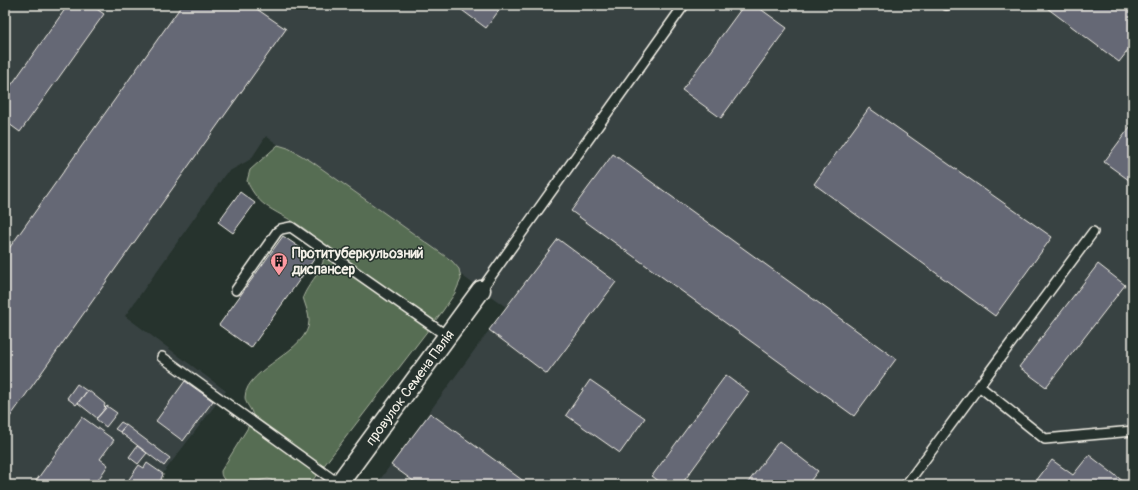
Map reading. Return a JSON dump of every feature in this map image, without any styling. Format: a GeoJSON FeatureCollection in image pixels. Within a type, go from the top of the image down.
{"type":"FeatureCollection","features":[{"type":"Feature","properties":{"kind":"street","name":"провулок Семена Палія"},"geometry":{"type":"LineString","coordinates":[[339,484],[481,290]]}},
{"type":"Feature","properties":{"kind":"lane"},"geometry":{"type":"LineString","coordinates":[[481,290],[684,5]]}},
{"type":"Feature","properties":{"kind":"lane"},"geometry":{"type":"LineString","coordinates":[[236,290],[277,232],[281,229],[291,227],[447,336]]}},
{"type":"Feature","properties":{"kind":"lane"},"geometry":{"type":"LineString","coordinates":[[906,485],[1093,232]]}},
{"type":"Feature","properties":{"kind":"lane"},"geometry":{"type":"LineString","coordinates":[[162,357],[339,484]]}},
{"type":"Feature","properties":{"kind":"lane"},"geometry":{"type":"LineString","coordinates":[[979,386],[1045,439],[1133,431]]}},
{"type":"Feature","properties":{"kind":"shaded area"},"geometry":{"type":"Polygon","coordinates":[[[5,5],[1133,5],[1133,485],[376,485],[506,307],[266,136],[251,159],[226,173],[125,316],[226,391],[154,485],[5,485],[5,5]]]}},
{"type":"Feature","properties":{"kind":"green space"},"geometry":{"type":"Polygon","coordinates":[[[278,145],[288,148],[311,161],[452,261],[459,269],[461,279],[455,293],[442,312],[309,485],[272,485],[272,480],[268,479],[239,483],[232,482],[226,481],[222,477],[221,471],[247,429],[253,416],[245,400],[248,387],[255,377],[289,351],[306,332],[309,318],[303,297],[323,262],[323,252],[319,243],[312,235],[293,221],[262,203],[254,194],[247,181],[250,170],[278,145]]]}},
{"type":"Feature","properties":{"kind":"building"},"geometry":{"type":"Polygon","coordinates":[[[68,5],[91,5],[104,14],[20,132],[5,121],[5,94],[68,5]]]}},
{"type":"Feature","properties":{"kind":"building"},"geometry":{"type":"Polygon","coordinates":[[[182,5],[251,5],[286,29],[5,424],[5,254],[182,5]]]}},
{"type":"Feature","properties":{"kind":"building"},"geometry":{"type":"Polygon","coordinates":[[[455,5],[503,5],[486,28],[455,5]]]}},
{"type":"Feature","properties":{"kind":"building"},"geometry":{"type":"Polygon","coordinates":[[[744,5],[755,5],[787,28],[721,118],[682,90],[744,5]]]}},
{"type":"Feature","properties":{"kind":"building"},"geometry":{"type":"Polygon","coordinates":[[[1043,5],[1133,5],[1133,44],[1119,62],[1043,5]]]}},
{"type":"Feature","properties":{"kind":"building"},"geometry":{"type":"Polygon","coordinates":[[[869,108],[1052,237],[995,316],[814,184],[869,108]]]}},
{"type":"Feature","properties":{"kind":"building"},"geometry":{"type":"Polygon","coordinates":[[[1133,123],[1133,183],[1104,162],[1133,123]]]}},
{"type":"Feature","properties":{"kind":"building"},"geometry":{"type":"Polygon","coordinates":[[[613,154],[896,359],[854,416],[571,211],[613,154]]]}},
{"type":"Feature","properties":{"kind":"building"},"geometry":{"type":"Polygon","coordinates":[[[240,192],[255,203],[233,233],[218,222],[240,192]]]}},
{"type":"Feature","properties":{"kind":"building","name":"Протитуберкульозний диспансер"},"geometry":{"type":"Polygon","coordinates":[[[283,236],[315,258],[251,348],[219,325],[283,236]]]}},
{"type":"Feature","properties":{"kind":"building"},"geometry":{"type":"Polygon","coordinates":[[[558,239],[616,282],[547,374],[489,330],[558,239]]]}},
{"type":"Feature","properties":{"kind":"building"},"geometry":{"type":"Polygon","coordinates":[[[1098,264],[1125,285],[1046,387],[1019,367],[1098,264]]]}},
{"type":"Feature","properties":{"kind":"building"},"geometry":{"type":"Polygon","coordinates":[[[726,375],[749,392],[681,485],[664,485],[652,476],[726,375]]]}},
{"type":"Feature","properties":{"kind":"building"},"geometry":{"type":"Polygon","coordinates":[[[590,380],[645,418],[620,453],[566,415],[590,380]]]}},
{"type":"Feature","properties":{"kind":"building"},"geometry":{"type":"Polygon","coordinates":[[[185,381],[213,401],[183,441],[156,421],[185,381]]]}},
{"type":"Feature","properties":{"kind":"building"},"geometry":{"type":"Polygon","coordinates":[[[77,384],[87,391],[76,405],[67,398],[77,384]]]}},
{"type":"Feature","properties":{"kind":"building"},"geometry":{"type":"Polygon","coordinates":[[[88,390],[105,404],[104,406],[106,408],[97,418],[78,403],[88,390]]]}},
{"type":"Feature","properties":{"kind":"building"},"geometry":{"type":"Polygon","coordinates":[[[107,406],[117,413],[106,427],[96,419],[107,406]]]}},
{"type":"Feature","properties":{"kind":"building"},"geometry":{"type":"Polygon","coordinates":[[[430,413],[529,485],[419,485],[391,465],[430,413]]]}},
{"type":"Feature","properties":{"kind":"building"},"geometry":{"type":"Polygon","coordinates":[[[82,417],[114,440],[100,459],[108,465],[96,483],[94,482],[91,485],[33,485],[82,417]]]}},
{"type":"Feature","properties":{"kind":"building"},"geometry":{"type":"Polygon","coordinates":[[[121,422],[126,425],[120,432],[115,429],[121,422]]]}},
{"type":"Feature","properties":{"kind":"building"},"geometry":{"type":"Polygon","coordinates":[[[126,425],[170,458],[164,466],[120,432],[126,425]]]}},
{"type":"Feature","properties":{"kind":"building"},"geometry":{"type":"Polygon","coordinates":[[[779,441],[818,471],[807,485],[746,485],[779,441]]]}},
{"type":"Feature","properties":{"kind":"building"},"geometry":{"type":"Polygon","coordinates":[[[137,446],[147,453],[138,464],[129,457],[137,446]]]}},
{"type":"Feature","properties":{"kind":"building"},"geometry":{"type":"Polygon","coordinates":[[[1089,455],[1128,485],[1033,485],[1052,460],[1073,475],[1089,455]]]}},
{"type":"Feature","properties":{"kind":"building"},"geometry":{"type":"Polygon","coordinates":[[[147,463],[163,474],[159,485],[125,485],[139,465],[144,468],[147,463]]]}},
{"type":"Feature","properties":{"kind":"place","name":"Протитуберкульозний диспансер"},"geometry":{"type":"Point","coordinates":[279,276]}}]}
